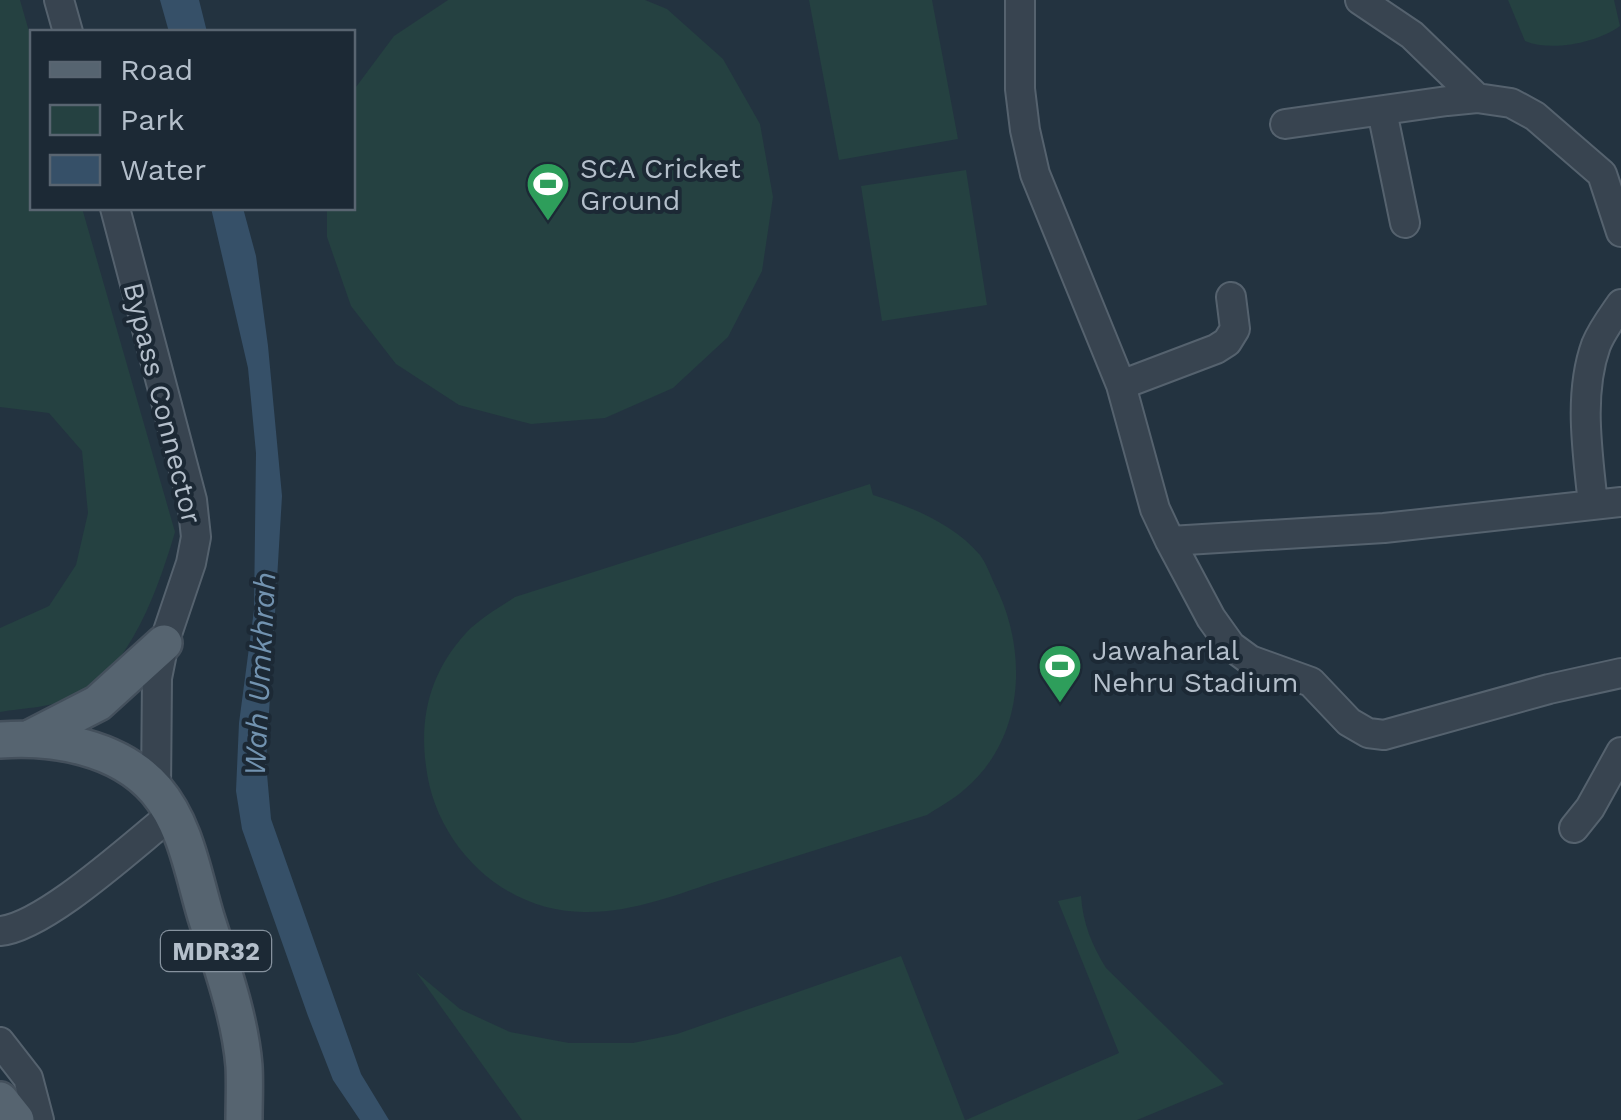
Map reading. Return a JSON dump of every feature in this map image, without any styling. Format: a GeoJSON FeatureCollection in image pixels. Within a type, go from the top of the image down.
{"type":"FeatureCollection","features":[{"type":"Feature","properties":{"kind":"main road"},"geometry":{"type":"LineString","coordinates":[[16,739],[98,704],[164,643]]}},
{"type":"Feature","properties":{"kind":"main road"},"geometry":{"type":"LineString","coordinates":[[16,739],[71,744],[105,755],[132,769],[163,802]]}},
{"type":"Feature","properties":{"kind":"main road","name":"Bypass Connector"},"geometry":{"type":"LineString","coordinates":[[163,802],[189,855],[238,1025],[244,1066],[244,1120]]}},
{"type":"Feature","properties":{"kind":"main road"},"geometry":{"type":"LineString","coordinates":[[0,1100],[16,1120]]}},
{"type":"Feature","properties":{"kind":"street"},"geometry":{"type":"LineString","coordinates":[[59,0],[67,30]]}},
{"type":"Feature","properties":{"kind":"street"},"geometry":{"type":"LineString","coordinates":[[1020,0],[1020,89],[1024,130],[1035,174],[1121,384],[1156,510],[1231,646],[1250,660],[1310,682],[1349,722],[1368,734],[1412,729],[1621,673]]}},
{"type":"Feature","properties":{"kind":"street"},"geometry":{"type":"LineString","coordinates":[[1360,0],[1412,34],[1477,98]]}},
{"type":"Feature","properties":{"kind":"street"},"geometry":{"type":"LineString","coordinates":[[1285,124],[1477,98],[1511,103],[1611,166],[1621,232]]}},
{"type":"Feature","properties":{"kind":"street"},"geometry":{"type":"LineString","coordinates":[[1382,111],[1405,223]]}},
{"type":"Feature","properties":{"kind":"street","name":"Bypass Connector"},"geometry":{"type":"LineString","coordinates":[[116,210],[192,500],[196,537],[191,564],[164,643],[154,707],[163,802]]}},
{"type":"Feature","properties":{"kind":"street"},"geometry":{"type":"LineString","coordinates":[[1121,384],[1227,342],[1235,329],[1230,298]]}},
{"type":"Feature","properties":{"kind":"street"},"geometry":{"type":"LineString","coordinates":[[1170,541],[1384,528],[1607,503],[1587,442],[1592,360],[1600,336],[1621,304]]}},
{"type":"Feature","properties":{"kind":"street"},"geometry":{"type":"LineString","coordinates":[[1574,828],[1590,808],[1621,752]]}},
{"type":"Feature","properties":{"kind":"street"},"geometry":{"type":"LineString","coordinates":[[0,931],[26,924],[53,907],[163,802]]}},
{"type":"Feature","properties":{"kind":"street"},"geometry":{"type":"LineString","coordinates":[[0,1042],[28,1078],[40,1120]]}},
{"type":"Feature","properties":{"kind":"green space"},"geometry":{"type":"Polygon","coordinates":[[[0,0],[20,0],[30,35],[30,210],[83,210],[175,532],[151,601],[113,667],[68,700],[0,712],[0,628],[49,606],[76,565],[88,513],[82,451],[49,413],[0,407],[0,0]]]}},
{"type":"Feature","properties":{"kind":"green space","name":"SCA Cricket Ground"},"geometry":{"type":"Polygon","coordinates":[[[448,0],[645,0],[667,9],[723,59],[760,124],[773,197],[762,271],[728,337],[673,388],[605,418],[531,424],[459,405],[396,364],[351,306],[327,237],[327,210],[355,210],[355,88],[394,36],[448,0]]]}},
{"type":"Feature","properties":{"kind":"green space"},"geometry":{"type":"Polygon","coordinates":[[[809,0],[932,0],[958,139],[839,160],[809,0]]]}},
{"type":"Feature","properties":{"kind":"green space"},"geometry":{"type":"Polygon","coordinates":[[[1508,0],[1614,0],[1620,26],[1574,44],[1536,44],[1525,41],[1508,0]]]}},
{"type":"Feature","properties":{"kind":"green space"},"geometry":{"type":"Polygon","coordinates":[[[966,170],[987,305],[882,321],[861,186],[966,170]]]}},
{"type":"Feature","properties":{"kind":"green space"},"geometry":{"type":"Polygon","coordinates":[[[870,484],[873,495],[931,518],[969,544],[984,561],[1005,609],[1016,663],[1010,718],[985,768],[965,789],[927,815],[620,909],[554,909],[501,887],[478,869],[443,822],[432,795],[424,747],[426,712],[436,679],[471,628],[515,597],[870,484]]]}},
{"type":"Feature","properties":{"kind":"green space"},"geometry":{"type":"Polygon","coordinates":[[[1081,896],[1089,934],[1106,968],[1224,1084],[1137,1120],[966,1120],[1119,1053],[1058,901],[1081,896]]]}},
{"type":"Feature","properties":{"kind":"green space"},"geometry":{"type":"Polygon","coordinates":[[[901,956],[965,1120],[522,1120],[416,972],[460,1009],[510,1032],[569,1043],[633,1043],[677,1034],[901,956]]]}},
{"type":"Feature","properties":{"kind":"water"},"geometry":{"type":"Polygon","coordinates":[[[160,0],[199,0],[206,30],[168,30],[160,0]]]}},
{"type":"Feature","properties":{"kind":"water","name":"Wah Umkhrah"},"geometry":{"type":"Polygon","coordinates":[[[211,210],[244,210],[256,256],[268,346],[282,496],[266,763],[271,819],[361,1074],[389,1120],[360,1120],[333,1080],[242,829],[236,791],[239,723],[254,610],[256,453],[248,368],[211,210]]]}},
{"type":"Feature","properties":{"kind":"place","name":"SCA Cricket Ground"},"geometry":{"type":"Point","coordinates":[548,222]}},
{"type":"Feature","properties":{"kind":"place","name":"Jawaharlal Nehru Stadium"},"geometry":{"type":"Point","coordinates":[1060,704]}}]}
